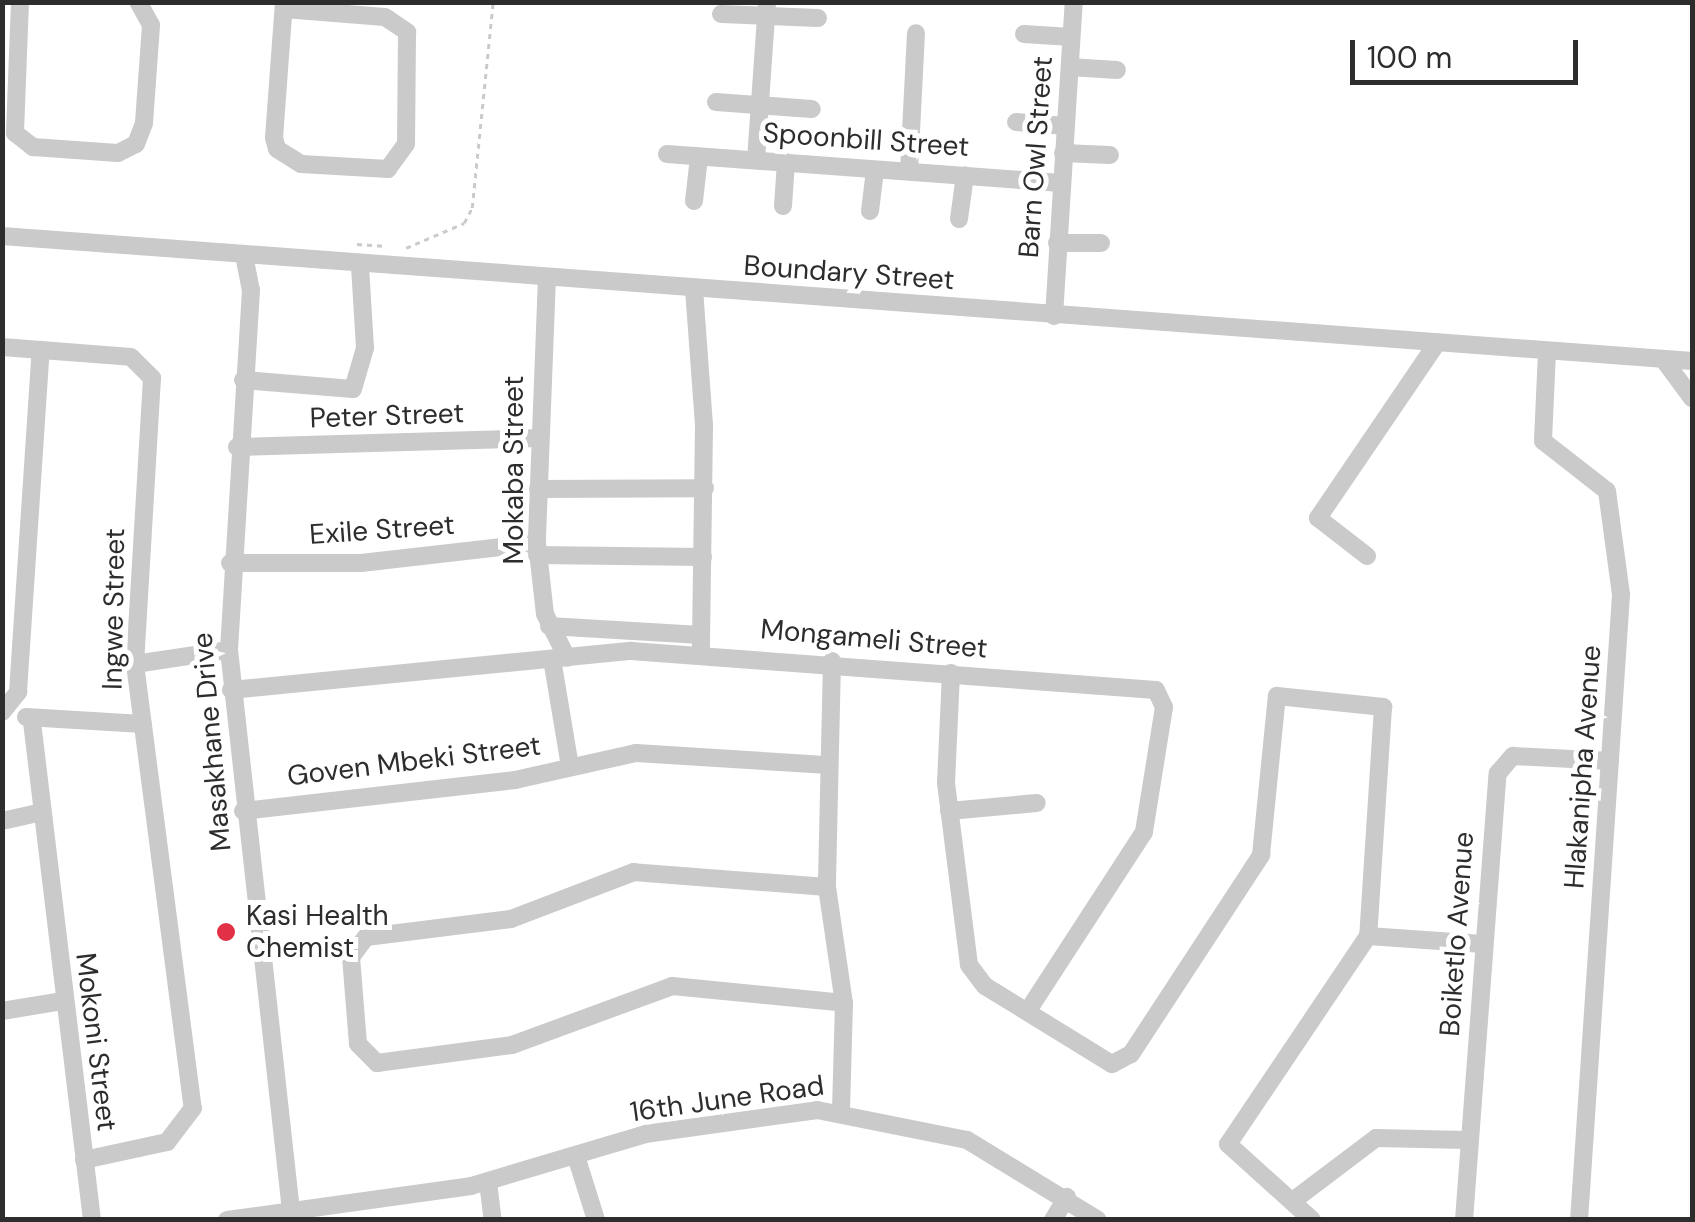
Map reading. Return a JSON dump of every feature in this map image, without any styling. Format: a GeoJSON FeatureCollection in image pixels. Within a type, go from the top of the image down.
{"type":"FeatureCollection","features":[{"type":"Feature","properties":{"kind":"street"},"geometry":{"type":"LineString","coordinates":[[20,2],[15,133],[33,147],[118,154],[136,144],[144,123],[151,25],[138,2]]}},
{"type":"Feature","properties":{"kind":"street","name":"Barn Owl Street"},"geometry":{"type":"LineString","coordinates":[[1054,316],[1074,2]]}},
{"type":"Feature","properties":{"kind":"street"},"geometry":{"type":"LineString","coordinates":[[284,6],[385,18],[407,32],[406,144],[388,169],[301,164],[276,148],[284,6]]}},
{"type":"Feature","properties":{"kind":"street"},"geometry":{"type":"LineString","coordinates":[[756,160],[766,10]]}},
{"type":"Feature","properties":{"kind":"street"},"geometry":{"type":"LineString","coordinates":[[721,14],[766,10],[818,18]]}},
{"type":"Feature","properties":{"kind":"street"},"geometry":{"type":"LineString","coordinates":[[909,171],[916,33]]}},
{"type":"Feature","properties":{"kind":"street"},"geometry":{"type":"LineString","coordinates":[[1024,34],[1072,38]]}},
{"type":"Feature","properties":{"kind":"street"},"geometry":{"type":"LineString","coordinates":[[1070,67],[1116,70]]}},
{"type":"Feature","properties":{"kind":"street"},"geometry":{"type":"LineString","coordinates":[[716,102],[812,108]]}},
{"type":"Feature","properties":{"kind":"street"},"geometry":{"type":"LineString","coordinates":[[1016,122],[1066,126]]}},
{"type":"Feature","properties":{"kind":"street"},"geometry":{"type":"LineString","coordinates":[[1063,153],[1110,155]]}},
{"type":"Feature","properties":{"kind":"street","name":"Spoonbill Street"},"geometry":{"type":"LineString","coordinates":[[668,154],[1061,184]]}},
{"type":"Feature","properties":{"kind":"street"},"geometry":{"type":"LineString","coordinates":[[694,201],[699,156]]}},
{"type":"Feature","properties":{"kind":"street"},"geometry":{"type":"LineString","coordinates":[[783,206],[786,162]]}},
{"type":"Feature","properties":{"kind":"street"},"geometry":{"type":"LineString","coordinates":[[870,210],[875,170]]}},
{"type":"Feature","properties":{"kind":"street"},"geometry":{"type":"LineString","coordinates":[[960,219],[965,175]]}},
{"type":"Feature","properties":{"kind":"street","name":"Boundary Street"},"geometry":{"type":"LineString","coordinates":[[2,236],[245,260],[546,277],[1692,360]]}},
{"type":"Feature","properties":{"kind":"street"},"geometry":{"type":"LineString","coordinates":[[1058,243],[1101,243]]}},
{"type":"Feature","properties":{"kind":"street","name":"Masakhane Drive"},"geometry":{"type":"LineString","coordinates":[[245,260],[229,650],[242,812],[292,1214]]}},
{"type":"Feature","properties":{"kind":"street"},"geometry":{"type":"LineString","coordinates":[[243,380],[353,389],[365,348],[354,266]]}},
{"type":"Feature","properties":{"kind":"street","name":"Mokaba Street"},"geometry":{"type":"LineString","coordinates":[[546,277],[537,549],[549,626],[559,659],[570,767]]}},
{"type":"Feature","properties":{"kind":"street"},"geometry":{"type":"LineString","coordinates":[[549,626],[701,644],[705,488],[694,289]]}},
{"type":"Feature","properties":{"kind":"street"},"geometry":{"type":"LineString","coordinates":[[1367,556],[1318,518],[1436,343]]}},
{"type":"Feature","properties":{"kind":"street","name":"Ingwe Street"},"geometry":{"type":"LineString","coordinates":[[2,347],[131,357],[151,373],[135,664],[193,1108],[167,1142],[84,1160]]}},
{"type":"Feature","properties":{"kind":"street"},"geometry":{"type":"LineString","coordinates":[[41,350],[8,709],[32,722],[143,724]]}},
{"type":"Feature","properties":{"kind":"street","name":"Hlakanipha Avenue"},"geometry":{"type":"LineString","coordinates":[[1546,352],[1543,441],[1601,484],[1616,530],[1621,626],[1579,1220]]}},
{"type":"Feature","properties":{"kind":"street"},"geometry":{"type":"LineString","coordinates":[[1663,359],[1692,398]]}},
{"type":"Feature","properties":{"kind":"street","name":"Peter Street"},"geometry":{"type":"LineString","coordinates":[[237,447],[539,438]]}},
{"type":"Feature","properties":{"kind":"street"},"geometry":{"type":"LineString","coordinates":[[538,489],[705,488]]}},
{"type":"Feature","properties":{"kind":"street","name":"Exile Street"},"geometry":{"type":"LineString","coordinates":[[230,563],[361,564],[537,549],[703,557]]}},
{"type":"Feature","properties":{"kind":"street","name":"Mongameli Street"},"geometry":{"type":"LineString","coordinates":[[232,690],[701,644],[951,674],[1150,689],[1164,702],[1144,832],[1028,1009]]}},
{"type":"Feature","properties":{"kind":"street"},"geometry":{"type":"LineString","coordinates":[[135,664],[229,650]]}},
{"type":"Feature","properties":{"kind":"street"},"geometry":{"type":"LineString","coordinates":[[832,661],[827,887],[844,1003],[841,1110]]}},
{"type":"Feature","properties":{"kind":"street"},"geometry":{"type":"LineString","coordinates":[[951,674],[949,811],[969,965],[979,982],[1112,1064],[1131,1054],[1263,851],[1272,710],[1282,693],[1372,701],[1385,711],[1368,936],[1229,1140],[1298,1198],[1312,1220]]}},
{"type":"Feature","properties":{"kind":"street","name":"Mokoni Street"},"geometry":{"type":"LineString","coordinates":[[32,722],[62,1001],[92,1220]]}},
{"type":"Feature","properties":{"kind":"street","name":"Goven Mbeki Street"},"geometry":{"type":"LineString","coordinates":[[242,812],[570,767],[648,752],[829,765]]}},
{"type":"Feature","properties":{"kind":"street","name":"Boiketlo Avenue"},"geometry":{"type":"LineString","coordinates":[[1464,1220],[1483,944],[1502,764],[1520,756],[1610,760]]}},
{"type":"Feature","properties":{"kind":"street"},"geometry":{"type":"LineString","coordinates":[[949,811],[1037,803]]}},
{"type":"Feature","properties":{"kind":"street"},"geometry":{"type":"LineString","coordinates":[[2,821],[42,812]]}},
{"type":"Feature","properties":{"kind":"street"},"geometry":{"type":"LineString","coordinates":[[827,887],[634,872],[511,919],[366,937],[351,957],[358,1044],[378,1063],[512,1045],[672,986],[844,1003]]}},
{"type":"Feature","properties":{"kind":"street"},"geometry":{"type":"LineString","coordinates":[[1368,936],[1483,944]]}},
{"type":"Feature","properties":{"kind":"street"},"geometry":{"type":"LineString","coordinates":[[2,1010],[62,1001]]}},
{"type":"Feature","properties":{"kind":"street","name":"16th June Road"},"geometry":{"type":"LineString","coordinates":[[226,1220],[292,1214],[488,1182],[646,1134],[841,1110],[967,1140],[1098,1220]]}},
{"type":"Feature","properties":{"kind":"street"},"geometry":{"type":"LineString","coordinates":[[1298,1198],[1376,1138],[1468,1140]]}},
{"type":"Feature","properties":{"kind":"street"},"geometry":{"type":"LineString","coordinates":[[576,1156],[596,1220]]}},
{"type":"Feature","properties":{"kind":"street"},"geometry":{"type":"LineString","coordinates":[[488,1182],[493,1220]]}},
{"type":"Feature","properties":{"kind":"street"},"geometry":{"type":"LineString","coordinates":[[1053,1220],[1067,1198]]}},
{"type":"Feature","properties":{"kind":"path"},"geometry":{"type":"LineString","coordinates":[[354,266],[357,244],[416,247],[462,223],[494,2]]}},
{"type":"Feature","properties":{"kind":"place","name":"Kasi Health Chemist"},"geometry":{"type":"Point","coordinates":[226,932]}}]}
